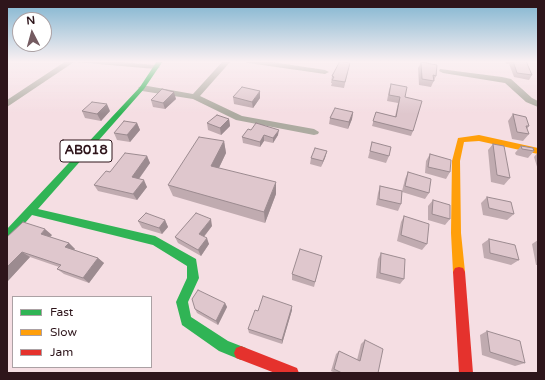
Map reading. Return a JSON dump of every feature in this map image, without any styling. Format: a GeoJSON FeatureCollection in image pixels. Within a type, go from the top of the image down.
{"type":"FeatureCollection","features":[{"type":"Feature","properties":{"kind":"street"},"geometry":{"type":"LineString","coordinates":[[7,104],[45,79]]}},
{"type":"Feature","properties":{"kind":"street","name":"AB018"},"geometry":{"type":"LineString","coordinates":[[7,236],[32,211],[142,88],[148,79]]}},
{"type":"Feature","properties":{"kind":"street"},"geometry":{"type":"LineString","coordinates":[[195,97],[211,79]]}},
{"type":"Feature","properties":{"kind":"street"},"geometry":{"type":"LineString","coordinates":[[500,79],[508,81],[529,100],[538,104]]}},
{"type":"Feature","properties":{"kind":"street"},"geometry":{"type":"LineString","coordinates":[[142,88],[195,97],[239,118],[314,132]]}},
{"type":"Feature","properties":{"kind":"street"},"geometry":{"type":"LineString","coordinates":[[471,370],[456,234],[456,161],[461,140],[479,138],[538,151]]}},
{"type":"Feature","properties":{"kind":"street"},"geometry":{"type":"LineString","coordinates":[[32,211],[155,240],[192,263],[193,278],[182,302],[186,321],[224,346],[292,373]]}},
{"type":"Feature","properties":{"kind":"building"},"geometry":{"type":"Polygon","coordinates":[[[333,79],[346,79],[345,82],[332,80],[333,79]]]}},
{"type":"Feature","properties":{"kind":"building"},"geometry":{"type":"Polygon","coordinates":[[[422,79],[434,79],[434,81],[422,79]]]}},
{"type":"Feature","properties":{"kind":"building"},"geometry":{"type":"Polygon","coordinates":[[[391,84],[407,87],[405,97],[422,101],[413,131],[373,121],[376,112],[396,117],[400,97],[389,95],[391,84]]]}},
{"type":"Feature","properties":{"kind":"building"},"geometry":{"type":"Polygon","coordinates":[[[242,87],[260,91],[252,102],[233,97],[242,87]]]}},
{"type":"Feature","properties":{"kind":"building"},"geometry":{"type":"Polygon","coordinates":[[[162,89],[174,92],[163,103],[151,100],[162,89]]]}},
{"type":"Feature","properties":{"kind":"building"},"geometry":{"type":"Polygon","coordinates":[[[92,102],[107,104],[97,114],[82,111],[92,102]]]}},
{"type":"Feature","properties":{"kind":"building"},"geometry":{"type":"Polygon","coordinates":[[[335,108],[353,112],[349,122],[330,118],[335,108]]]}},
{"type":"Feature","properties":{"kind":"building"},"geometry":{"type":"Polygon","coordinates":[[[513,114],[526,117],[529,126],[526,126],[529,134],[517,132],[513,114]]]}},
{"type":"Feature","properties":{"kind":"building"},"geometry":{"type":"Polygon","coordinates":[[[217,115],[229,119],[220,128],[207,123],[217,115]]]}},
{"type":"Feature","properties":{"kind":"building"},"geometry":{"type":"Polygon","coordinates":[[[124,121],[137,123],[127,135],[114,133],[124,121]]]}},
{"type":"Feature","properties":{"kind":"building"},"geometry":{"type":"Polygon","coordinates":[[[256,123],[279,130],[273,138],[264,135],[260,142],[242,137],[248,129],[251,130],[256,123]]]}},
{"type":"Feature","properties":{"kind":"building"},"geometry":{"type":"Polygon","coordinates":[[[199,137],[224,141],[211,166],[276,182],[264,212],[168,185],[199,137]]]}},
{"type":"Feature","properties":{"kind":"building"},"geometry":{"type":"Polygon","coordinates":[[[372,142],[391,147],[389,156],[370,151],[372,142]]]}},
{"type":"Feature","properties":{"kind":"building"},"geometry":{"type":"Polygon","coordinates":[[[493,144],[504,146],[510,178],[497,175],[493,144]]]}},
{"type":"Feature","properties":{"kind":"building"},"geometry":{"type":"Polygon","coordinates":[[[521,146],[533,148],[534,151],[522,149],[521,146]]]}},
{"type":"Feature","properties":{"kind":"building"},"geometry":{"type":"Polygon","coordinates":[[[315,148],[327,151],[323,161],[311,158],[315,148]]]}},
{"type":"Feature","properties":{"kind":"building"},"geometry":{"type":"Polygon","coordinates":[[[125,153],[147,156],[132,177],[144,180],[133,194],[94,185],[106,171],[110,172],[125,153]]]}},
{"type":"Feature","properties":{"kind":"building"},"geometry":{"type":"Polygon","coordinates":[[[430,154],[451,160],[450,172],[428,167],[430,154]]]}},
{"type":"Feature","properties":{"kind":"building"},"geometry":{"type":"Polygon","coordinates":[[[408,172],[431,179],[429,193],[405,186],[408,172]]]}},
{"type":"Feature","properties":{"kind":"building"},"geometry":{"type":"Polygon","coordinates":[[[380,186],[402,191],[401,204],[379,199],[380,186]]]}},
{"type":"Feature","properties":{"kind":"building"},"geometry":{"type":"Polygon","coordinates":[[[487,197],[511,202],[514,214],[489,208],[487,197]]]}},
{"type":"Feature","properties":{"kind":"building"},"geometry":{"type":"Polygon","coordinates":[[[433,200],[450,205],[450,219],[432,214],[433,200]]]}},
{"type":"Feature","properties":{"kind":"building"},"geometry":{"type":"Polygon","coordinates":[[[146,213],[165,220],[159,228],[138,221],[146,213]]]}},
{"type":"Feature","properties":{"kind":"building"},"geometry":{"type":"Polygon","coordinates":[[[196,213],[211,219],[199,234],[207,238],[198,250],[175,237],[196,213]]]}},
{"type":"Feature","properties":{"kind":"building"},"geometry":{"type":"Polygon","coordinates":[[[404,216],[429,224],[427,244],[401,235],[404,216]]]}},
{"type":"Feature","properties":{"kind":"building"},"geometry":{"type":"Polygon","coordinates":[[[23,222],[45,229],[41,234],[69,243],[65,247],[98,258],[83,278],[57,269],[61,265],[22,252],[7,267],[7,237],[23,222]]]}},
{"type":"Feature","properties":{"kind":"building"},"geometry":{"type":"Polygon","coordinates":[[[489,239],[515,245],[519,260],[490,253],[489,239]]]}},
{"type":"Feature","properties":{"kind":"building"},"geometry":{"type":"Polygon","coordinates":[[[300,249],[322,256],[315,282],[292,274],[300,249]]]}},
{"type":"Feature","properties":{"kind":"building"},"geometry":{"type":"Polygon","coordinates":[[[381,253],[405,259],[404,279],[380,273],[381,253]]]}},
{"type":"Feature","properties":{"kind":"building"},"geometry":{"type":"Polygon","coordinates":[[[198,290],[225,303],[216,321],[195,309],[192,299],[198,290]]]}},
{"type":"Feature","properties":{"kind":"building"},"geometry":{"type":"Polygon","coordinates":[[[263,296],[292,306],[282,340],[248,329],[255,310],[258,311],[263,296]]]}},
{"type":"Feature","properties":{"kind":"building"},"geometry":{"type":"Polygon","coordinates":[[[487,331],[520,341],[525,363],[490,352],[487,331]]]}},
{"type":"Feature","properties":{"kind":"building"},"geometry":{"type":"Polygon","coordinates":[[[365,340],[383,349],[378,373],[342,373],[334,369],[339,351],[360,361],[365,340]]]}},
{"type":"Feature","properties":{"kind":"traffic: fast"},"geometry":{"type":"LineString","coordinates":[[7,236],[142,88],[148,79]]}},
{"type":"Feature","properties":{"kind":"traffic: fast"},"geometry":{"type":"LineString","coordinates":[[32,211],[155,241],[192,263],[193,278],[182,302],[186,321],[224,346],[241,353]]}},
{"type":"Feature","properties":{"kind":"traffic: slow"},"geometry":{"type":"LineString","coordinates":[[459,272],[456,233],[456,161],[461,140],[479,138],[538,151]]}},
{"type":"Feature","properties":{"kind":"traffic: jam"},"geometry":{"type":"LineString","coordinates":[[459,272],[466,373]]}},
{"type":"Feature","properties":{"kind":"traffic: jam"},"geometry":{"type":"LineString","coordinates":[[241,353],[292,373]]}}]}
